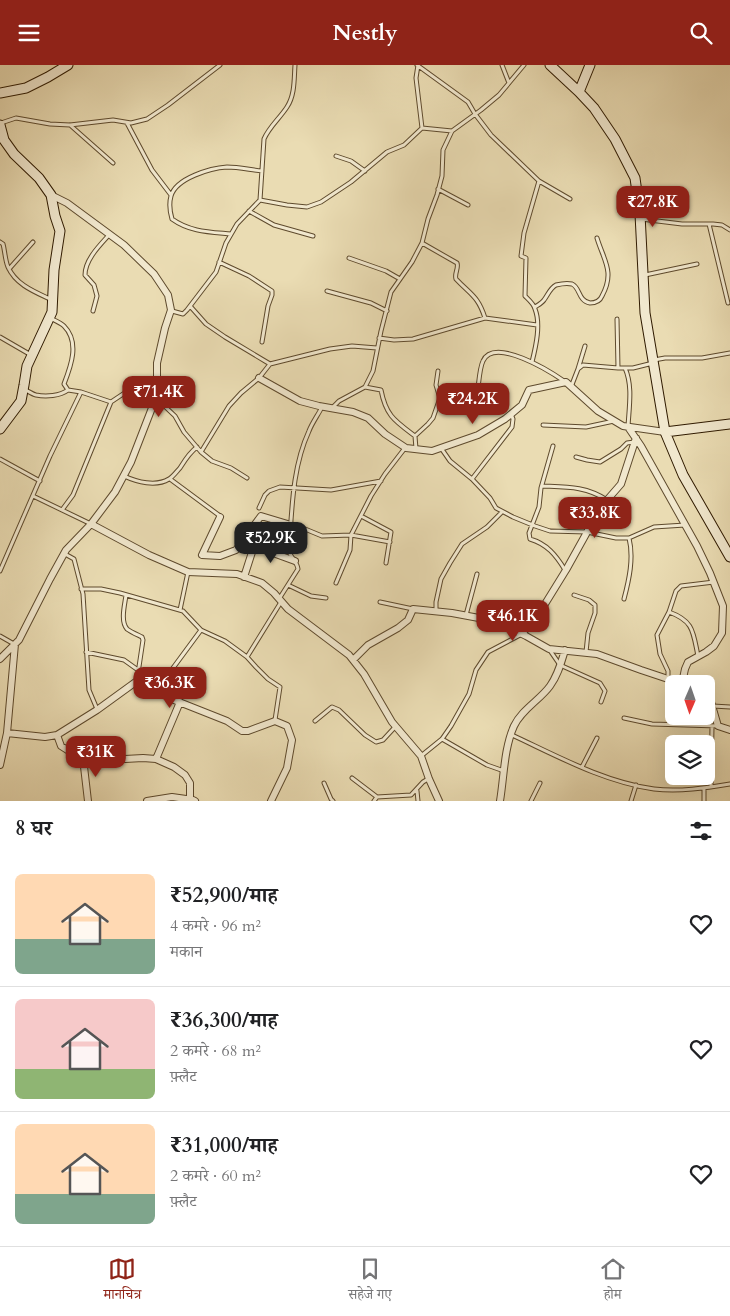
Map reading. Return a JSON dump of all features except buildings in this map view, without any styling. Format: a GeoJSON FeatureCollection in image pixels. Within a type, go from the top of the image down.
{"type":"FeatureCollection","features":[{"type":"Feature","properties":{"kind":"main road"},"geometry":{"type":"LineString","coordinates":[[0,93],[26,88],[68,65]]}},
{"type":"Feature","properties":{"kind":"main road"},"geometry":{"type":"LineString","coordinates":[[550,65],[579,91],[594,108],[615,139],[635,178],[641,219],[645,313],[665,432],[683,475],[730,557]]}},
{"type":"Feature","properties":{"kind":"main road"},"geometry":{"type":"LineString","coordinates":[[579,91],[590,65]]}},
{"type":"Feature","properties":{"kind":"main road"},"geometry":{"type":"LineString","coordinates":[[0,125],[2,142],[39,178],[52,195],[55,217],[60,231],[54,270],[52,312],[26,366],[21,401],[0,429]]}},
{"type":"Feature","properties":{"kind":"main road"},"geometry":{"type":"LineString","coordinates":[[665,432],[730,424]]}},
{"type":"Feature","properties":{"kind":"street"},"geometry":{"type":"LineString","coordinates":[[0,659],[19,640],[64,554],[115,493],[131,462],[157,395],[157,363],[171,310],[168,295],[154,274],[124,245],[67,203],[52,195]]}},
{"type":"Feature","properties":{"kind":"street"},"geometry":{"type":"LineString","coordinates":[[259,378],[300,401],[368,417],[384,434],[406,448],[432,451],[478,435],[522,405],[529,390],[568,384],[598,411],[623,427],[665,432]]}},
{"type":"Feature","properties":{"kind":"street"},"geometry":{"type":"LineString","coordinates":[[628,427],[635,441],[641,446],[697,546],[723,606],[722,633],[714,646],[688,662],[684,675]]}},
{"type":"Feature","properties":{"kind":"street"},"geometry":{"type":"LineString","coordinates":[[522,634],[545,604],[601,507],[621,484],[639,429]]}},
{"type":"Feature","properties":{"kind":"street"},"geometry":{"type":"LineString","coordinates":[[220,517],[202,555],[220,556],[236,550],[261,516],[291,525]]}},
{"type":"Feature","properties":{"kind":"street"},"geometry":{"type":"LineString","coordinates":[[91,524],[149,555],[188,572],[237,574],[262,583],[288,609],[349,655],[364,674],[396,726],[420,756],[439,801]]}},
{"type":"Feature","properties":{"kind":"street"},"geometry":{"type":"LineString","coordinates":[[241,544],[254,546],[295,561]]}},
{"type":"Feature","properties":{"kind":"street"},"geometry":{"type":"LineString","coordinates":[[244,577],[254,546]]}},
{"type":"Feature","properties":{"kind":"street"},"geometry":{"type":"LineString","coordinates":[[353,660],[368,645],[408,620],[413,609],[494,621],[549,649],[597,654],[665,678]]}},
{"type":"Feature","properties":{"kind":"street"},"geometry":{"type":"LineString","coordinates":[[0,765],[7,733],[15,644]]}},
{"type":"Feature","properties":{"kind":"street"},"geometry":{"type":"LineString","coordinates":[[500,801],[508,744],[515,725],[528,707],[550,687],[559,671],[565,650]]}},
{"type":"Feature","properties":{"kind":"street"},"geometry":{"type":"LineString","coordinates":[[7,733],[45,737],[57,735],[97,710],[137,681],[180,702],[227,721],[242,731],[248,731],[275,721],[287,726],[292,739],[287,768],[271,801]]}},
{"type":"Feature","properties":{"kind":"street"},"geometry":{"type":"LineString","coordinates":[[156,759],[180,702]]}},
{"type":"Feature","properties":{"kind":"street"},"geometry":{"type":"LineString","coordinates":[[715,726],[730,730]]}},
{"type":"Feature","properties":{"kind":"street"},"geometry":{"type":"LineString","coordinates":[[57,735],[61,746],[89,761],[156,759],[174,767],[185,775],[190,783],[193,800],[172,797],[147,801]]}},
{"type":"Feature","properties":{"kind":"street"},"geometry":{"type":"LineString","coordinates":[[83,758],[88,801]]}},
{"type":"Feature","properties":{"kind":"lane"},"geometry":{"type":"LineString","coordinates":[[0,125],[16,118],[50,125],[70,125],[113,120],[131,123],[147,119],[220,65]]}},
{"type":"Feature","properties":{"kind":"lane"},"geometry":{"type":"LineString","coordinates":[[171,310],[183,314],[190,306],[216,272],[226,243],[237,224],[260,200],[264,139],[288,106],[292,97],[295,65]]}},
{"type":"Feature","properties":{"kind":"lane"},"geometry":{"type":"LineString","coordinates":[[417,65],[468,103],[491,135],[539,181],[570,199]]}},
{"type":"Feature","properties":{"kind":"lane"},"geometry":{"type":"LineString","coordinates":[[417,65],[416,78],[422,127]]}},
{"type":"Feature","properties":{"kind":"lane"},"geometry":{"type":"LineString","coordinates":[[502,65],[509,84]]}},
{"type":"Feature","properties":{"kind":"lane"},"geometry":{"type":"LineString","coordinates":[[331,408],[365,387],[373,371],[391,292],[412,262],[422,243],[442,176],[443,150],[452,131],[500,95],[524,65]]}},
{"type":"Feature","properties":{"kind":"lane"},"geometry":{"type":"LineString","coordinates":[[126,122],[152,170],[171,195]]}},
{"type":"Feature","properties":{"kind":"lane"},"geometry":{"type":"LineString","coordinates":[[70,125],[113,163]]}},
{"type":"Feature","properties":{"kind":"lane"},"geometry":{"type":"LineString","coordinates":[[260,200],[307,207],[321,202],[365,171],[387,152],[404,145],[422,127]]}},
{"type":"Feature","properties":{"kind":"lane"},"geometry":{"type":"LineString","coordinates":[[422,127],[452,131]]}},
{"type":"Feature","properties":{"kind":"lane"},"geometry":{"type":"LineString","coordinates":[[336,156],[351,161],[365,171]]}},
{"type":"Feature","properties":{"kind":"lane"},"geometry":{"type":"LineString","coordinates":[[231,234],[202,231],[180,225],[172,219],[170,211],[171,195],[176,187],[192,176],[211,169],[229,167],[262,171]]}},
{"type":"Feature","properties":{"kind":"lane"},"geometry":{"type":"LineString","coordinates":[[532,362],[536,349],[538,325],[535,307],[525,296],[526,258],[521,256],[524,233],[539,181]]}},
{"type":"Feature","properties":{"kind":"lane"},"geometry":{"type":"LineString","coordinates":[[438,189],[468,205]]}},
{"type":"Feature","properties":{"kind":"lane"},"geometry":{"type":"LineString","coordinates":[[249,211],[274,225],[313,235]]}},
{"type":"Feature","properties":{"kind":"lane"},"geometry":{"type":"LineString","coordinates":[[641,219],[682,224],[709,223],[722,225],[730,230]]}},
{"type":"Feature","properties":{"kind":"lane"},"geometry":{"type":"LineString","coordinates":[[709,223],[728,303]]}},
{"type":"Feature","properties":{"kind":"lane"},"geometry":{"type":"LineString","coordinates":[[94,311],[96,296],[94,285],[85,275],[86,269],[95,251],[109,235]]}},
{"type":"Feature","properties":{"kind":"lane"},"geometry":{"type":"LineString","coordinates":[[535,307],[543,301],[556,285],[563,284],[576,287],[584,301],[596,303],[600,300],[607,287],[608,276],[607,261],[601,251],[597,238]]}},
{"type":"Feature","properties":{"kind":"lane"},"geometry":{"type":"LineString","coordinates":[[0,242],[3,244],[9,269],[17,279],[26,288],[52,300]]}},
{"type":"Feature","properties":{"kind":"lane"},"geometry":{"type":"LineString","coordinates":[[9,269],[33,242]]}},
{"type":"Feature","properties":{"kind":"lane"},"geometry":{"type":"LineString","coordinates":[[422,243],[457,263],[456,279],[477,299],[485,318]]}},
{"type":"Feature","properties":{"kind":"lane"},"geometry":{"type":"LineString","coordinates":[[349,258],[386,271],[400,279]]}},
{"type":"Feature","properties":{"kind":"lane"},"geometry":{"type":"LineString","coordinates":[[219,263],[249,276],[272,291],[262,342]]}},
{"type":"Feature","properties":{"kind":"lane"},"geometry":{"type":"LineString","coordinates":[[644,275],[697,264]]}},
{"type":"Feature","properties":{"kind":"lane"},"geometry":{"type":"LineString","coordinates":[[327,291],[372,303],[387,311]]}},
{"type":"Feature","properties":{"kind":"lane"},"geometry":{"type":"LineString","coordinates":[[190,306],[206,324],[270,364]]}},
{"type":"Feature","properties":{"kind":"lane"},"geometry":{"type":"LineString","coordinates":[[49,317],[64,326],[73,340],[71,365],[64,384],[68,390]]}},
{"type":"Feature","properties":{"kind":"lane"},"geometry":{"type":"LineString","coordinates":[[379,338],[394,340],[413,339],[485,318],[538,325]]}},
{"type":"Feature","properties":{"kind":"lane"},"geometry":{"type":"LineString","coordinates":[[618,319],[618,368]]}},
{"type":"Feature","properties":{"kind":"lane"},"geometry":{"type":"LineString","coordinates":[[0,337],[32,355]]}},
{"type":"Feature","properties":{"kind":"lane"},"geometry":{"type":"LineString","coordinates":[[440,397],[452,399],[476,391],[483,361],[492,353],[514,354],[532,362],[568,384],[578,369],[585,346]]}},
{"type":"Feature","properties":{"kind":"lane"},"geometry":{"type":"LineString","coordinates":[[201,452],[229,406],[240,393],[259,378],[270,364],[330,349],[352,347],[377,348]]}},
{"type":"Feature","properties":{"kind":"lane"},"geometry":{"type":"LineString","coordinates":[[578,369],[583,365],[633,368],[664,358],[702,358],[730,353]]}},
{"type":"Feature","properties":{"kind":"lane"},"geometry":{"type":"LineString","coordinates":[[625,368],[629,378],[630,392],[628,427]]}},
{"type":"Feature","properties":{"kind":"lane"},"geometry":{"type":"LineString","coordinates":[[415,437],[433,418],[440,397],[436,385],[438,371]]}},
{"type":"Feature","properties":{"kind":"lane"},"geometry":{"type":"LineString","coordinates":[[365,387],[381,391],[388,413],[415,437],[416,449]]}},
{"type":"Feature","properties":{"kind":"lane"},"geometry":{"type":"LineString","coordinates":[[24,389],[36,395],[62,394],[68,390],[81,392],[111,402]]}},
{"type":"Feature","properties":{"kind":"lane"},"geometry":{"type":"LineString","coordinates":[[62,510],[72,495],[111,402],[126,392],[134,391],[156,398],[175,416],[184,432],[201,452],[212,461],[247,478]]}},
{"type":"Feature","properties":{"kind":"lane"},"geometry":{"type":"LineString","coordinates":[[0,571],[81,392]]}},
{"type":"Feature","properties":{"kind":"lane"},"geometry":{"type":"LineString","coordinates":[[247,657],[298,569],[295,561],[289,554],[293,488],[304,444],[322,407]]}},
{"type":"Feature","properties":{"kind":"lane"},"geometry":{"type":"LineString","coordinates":[[472,479],[512,427],[513,419],[510,414]]}},
{"type":"Feature","properties":{"kind":"lane"},"geometry":{"type":"LineString","coordinates":[[543,425],[586,427],[615,421]]}},
{"type":"Feature","properties":{"kind":"lane"},"geometry":{"type":"LineString","coordinates":[[576,457],[587,461],[600,462],[627,443],[635,441]]}},
{"type":"Feature","properties":{"kind":"lane"},"geometry":{"type":"LineString","coordinates":[[553,446],[542,485],[539,507],[529,533],[530,539],[548,547],[566,570]]}},
{"type":"Feature","properties":{"kind":"lane"},"geometry":{"type":"LineString","coordinates":[[124,476],[144,483],[170,479],[189,453],[197,447]]}},
{"type":"Feature","properties":{"kind":"lane"},"geometry":{"type":"LineString","coordinates":[[336,583],[350,550],[351,535],[371,496],[406,448]]}},
{"type":"Feature","properties":{"kind":"lane"},"geometry":{"type":"LineString","coordinates":[[441,448],[450,461],[472,479],[490,498],[496,509],[550,531],[587,532],[616,539],[629,538],[654,527],[685,525]]}},
{"type":"Feature","properties":{"kind":"lane"},"geometry":{"type":"LineString","coordinates":[[0,459],[40,481]]}},
{"type":"Feature","properties":{"kind":"lane"},"geometry":{"type":"LineString","coordinates":[[170,479],[220,517]]}},
{"type":"Feature","properties":{"kind":"lane"},"geometry":{"type":"LineString","coordinates":[[259,508],[269,491],[280,487],[331,490],[381,481]]}},
{"type":"Feature","properties":{"kind":"lane"},"geometry":{"type":"LineString","coordinates":[[542,485],[590,490],[607,500]]}},
{"type":"Feature","properties":{"kind":"lane"},"geometry":{"type":"LineString","coordinates":[[33,496],[91,524]]}},
{"type":"Feature","properties":{"kind":"lane"},"geometry":{"type":"LineString","coordinates":[[436,611],[436,602],[442,579],[462,544],[487,527],[502,512]]}},
{"type":"Feature","properties":{"kind":"lane"},"geometry":{"type":"LineString","coordinates":[[361,516],[392,532],[386,563]]}},
{"type":"Feature","properties":{"kind":"lane"},"geometry":{"type":"LineString","coordinates":[[291,525],[322,536],[351,535],[390,542]]}},
{"type":"Feature","properties":{"kind":"lane"},"geometry":{"type":"LineString","coordinates":[[624,599],[630,578],[631,547],[629,538]]}},
{"type":"Feature","properties":{"kind":"lane"},"geometry":{"type":"LineString","coordinates":[[64,554],[74,559],[81,589],[89,690],[97,710]]}},
{"type":"Feature","properties":{"kind":"lane"},"geometry":{"type":"LineString","coordinates":[[180,610],[188,572]]}},
{"type":"Feature","properties":{"kind":"lane"},"geometry":{"type":"LineString","coordinates":[[466,616],[477,574]]}},
{"type":"Feature","properties":{"kind":"lane"},"geometry":{"type":"LineString","coordinates":[[668,675],[660,654],[657,635],[669,612],[676,591],[679,587],[714,582]]}},
{"type":"Feature","properties":{"kind":"lane"},"geometry":{"type":"LineString","coordinates":[[288,585],[311,595],[326,598]]}},
{"type":"Feature","properties":{"kind":"lane"},"geometry":{"type":"LineString","coordinates":[[81,589],[101,589],[183,611],[202,630],[226,641],[247,657],[268,679],[280,687],[275,721]]}},
{"type":"Feature","properties":{"kind":"lane"},"geometry":{"type":"LineString","coordinates":[[126,595],[124,614],[127,629],[142,637],[143,640],[137,681]]}},
{"type":"Feature","properties":{"kind":"lane"},"geometry":{"type":"LineString","coordinates":[[574,595],[588,600],[595,605],[595,613],[588,633],[586,653]]}},
{"type":"Feature","properties":{"kind":"lane"},"geometry":{"type":"LineString","coordinates":[[380,602],[413,609]]}},
{"type":"Feature","properties":{"kind":"lane"},"geometry":{"type":"LineString","coordinates":[[669,612],[689,623],[694,633],[698,656]]}},
{"type":"Feature","properties":{"kind":"lane"},"geometry":{"type":"LineString","coordinates":[[151,688],[173,668],[202,630]]}},
{"type":"Feature","properties":{"kind":"lane"},"geometry":{"type":"LineString","coordinates":[[420,756],[442,739],[451,726],[468,694],[476,670],[488,652],[522,634]]}},
{"type":"Feature","properties":{"kind":"lane"},"geometry":{"type":"LineString","coordinates":[[0,636],[15,644]]}},
{"type":"Feature","properties":{"kind":"lane"},"geometry":{"type":"LineString","coordinates":[[549,649],[560,665],[600,683],[605,691],[600,702]]}},
{"type":"Feature","properties":{"kind":"lane"},"geometry":{"type":"LineString","coordinates":[[86,652],[124,660],[138,670]]}},
{"type":"Feature","properties":{"kind":"lane"},"geometry":{"type":"LineString","coordinates":[[715,706],[730,707]]}},
{"type":"Feature","properties":{"kind":"lane"},"geometry":{"type":"LineString","coordinates":[[315,721],[332,707],[339,710],[365,735],[376,742],[383,740],[396,726]]}},
{"type":"Feature","properties":{"kind":"lane"},"geometry":{"type":"LineString","coordinates":[[624,718],[652,724],[715,726],[711,787]]}},
{"type":"Feature","properties":{"kind":"lane"},"geometry":{"type":"LineString","coordinates":[[511,735],[596,773],[636,785],[656,789],[704,788],[730,784]]}},
{"type":"Feature","properties":{"kind":"lane"},"geometry":{"type":"LineString","coordinates":[[442,739],[487,765],[504,772]]}},
{"type":"Feature","properties":{"kind":"lane"},"geometry":{"type":"LineString","coordinates":[[582,767],[597,739]]}},
{"type":"Feature","properties":{"kind":"lane"},"geometry":{"type":"LineString","coordinates":[[352,778],[375,799],[411,795],[423,782],[429,779]]}},
{"type":"Feature","properties":{"kind":"lane"},"geometry":{"type":"LineString","coordinates":[[324,783],[333,801]]}},
{"type":"Feature","properties":{"kind":"lane"},"geometry":{"type":"LineString","coordinates":[[531,801],[540,783]]}},
{"type":"Feature","properties":{"kind":"lane"},"geometry":{"type":"LineString","coordinates":[[632,801],[636,785]]}},
{"type":"Feature","properties":{"kind":"lane"},"geometry":{"type":"LineString","coordinates":[[704,788],[704,801]]}},
{"type":"Feature","properties":{"kind":"lane"},"geometry":{"type":"LineString","coordinates":[[417,790],[418,801]]}}]}
